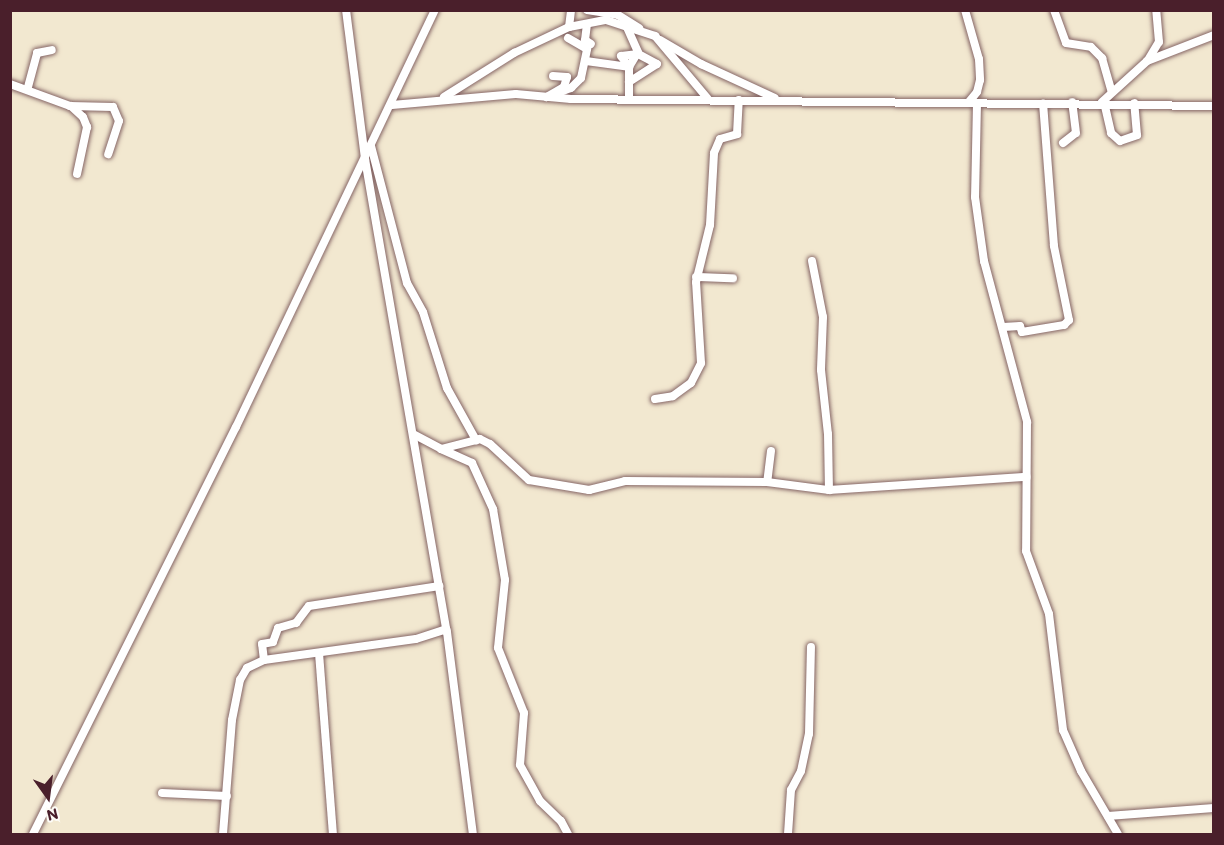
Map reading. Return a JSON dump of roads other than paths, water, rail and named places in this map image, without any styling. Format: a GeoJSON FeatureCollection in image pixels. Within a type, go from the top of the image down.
{"type":"FeatureCollection","features":[{"type":"Feature","properties":{"kind":"street"},"geometry":{"type":"LineString","coordinates":[[346,10],[365,159],[415,435],[446,629],[473,834]]}},
{"type":"Feature","properties":{"kind":"street"},"geometry":{"type":"LineString","coordinates":[[33,834],[392,105],[435,10]]}},
{"type":"Feature","properties":{"kind":"street"},"geometry":{"type":"LineString","coordinates":[[570,27],[571,10]]}},
{"type":"Feature","properties":{"kind":"street"},"geometry":{"type":"LineString","coordinates":[[578,10],[655,36],[708,99]]}},
{"type":"Feature","properties":{"kind":"street"},"geometry":{"type":"LineString","coordinates":[[587,10],[618,15],[762,94],[788,101]]}},
{"type":"Feature","properties":{"kind":"street"},"geometry":{"type":"LineString","coordinates":[[965,10],[979,59],[980,80],[977,92],[968,103]]}},
{"type":"Feature","properties":{"kind":"street"},"geometry":{"type":"LineString","coordinates":[[1054,10],[1063,40],[1091,47],[1102,58],[1112,92]]}},
{"type":"Feature","properties":{"kind":"street"},"geometry":{"type":"LineString","coordinates":[[1103,102],[1147,61],[1159,42],[1156,10]]}},
{"type":"Feature","properties":{"kind":"street"},"geometry":{"type":"LineString","coordinates":[[440,100],[514,53],[570,27],[606,20]]}},
{"type":"Feature","properties":{"kind":"street"},"geometry":{"type":"LineString","coordinates":[[587,24],[585,40],[591,44]]}},
{"type":"Feature","properties":{"kind":"street"},"geometry":{"type":"LineString","coordinates":[[627,27],[636,54],[629,67],[629,97]]}},
{"type":"Feature","properties":{"kind":"street"},"geometry":{"type":"LineString","coordinates":[[1147,61],[1214,35]]}},
{"type":"Feature","properties":{"kind":"street"},"geometry":{"type":"LineString","coordinates":[[547,97],[571,88],[581,78],[587,50],[568,38]]}},
{"type":"Feature","properties":{"kind":"street"},"geometry":{"type":"LineString","coordinates":[[28,87],[37,53],[52,50]]}},
{"type":"Feature","properties":{"kind":"street"},"geometry":{"type":"LineString","coordinates":[[629,67],[621,56],[636,54],[657,64],[629,82]]}},
{"type":"Feature","properties":{"kind":"street"},"geometry":{"type":"LineString","coordinates":[[586,61],[629,67]]}},
{"type":"Feature","properties":{"kind":"street"},"geometry":{"type":"LineString","coordinates":[[547,97],[564,87],[567,77],[553,76]]}},
{"type":"Feature","properties":{"kind":"street"},"geometry":{"type":"LineString","coordinates":[[10,84],[28,87],[70,106],[83,117],[87,128],[77,174]]}},
{"type":"Feature","properties":{"kind":"street"},"geometry":{"type":"LineString","coordinates":[[392,105],[516,94],[547,97],[968,103],[1103,102],[1214,106]]}},
{"type":"Feature","properties":{"kind":"street"},"geometry":{"type":"LineString","coordinates":[[655,399],[673,396],[698,371],[696,277],[710,225],[714,153],[720,139],[737,134],[739,100]]}},
{"type":"Feature","properties":{"kind":"street"},"geometry":{"type":"LineString","coordinates":[[1063,143],[1076,133],[1072,102]]}},
{"type":"Feature","properties":{"kind":"street"},"geometry":{"type":"LineString","coordinates":[[1103,102],[1111,133],[1120,141],[1137,135],[1134,103]]}},
{"type":"Feature","properties":{"kind":"street"},"geometry":{"type":"LineString","coordinates":[[977,103],[975,197],[986,273],[1003,327],[1027,422],[1024,533],[1032,569],[1049,614],[1063,730],[1081,771],[1118,834]]}},
{"type":"Feature","properties":{"kind":"street"},"geometry":{"type":"LineString","coordinates":[[1003,327],[1020,326],[1022,332],[1064,325],[1069,320],[1054,246],[1044,103]]}},
{"type":"Feature","properties":{"kind":"street"},"geometry":{"type":"LineString","coordinates":[[70,106],[100,104],[116,110],[119,121],[108,154]]}},
{"type":"Feature","properties":{"kind":"street"},"geometry":{"type":"LineString","coordinates":[[371,146],[407,283],[423,312],[454,404],[476,440]]}},
{"type":"Feature","properties":{"kind":"street"},"geometry":{"type":"LineString","coordinates":[[812,261],[824,317],[821,370],[828,434],[829,490]]}},
{"type":"Feature","properties":{"kind":"street"},"geometry":{"type":"LineString","coordinates":[[696,277],[733,278]]}},
{"type":"Feature","properties":{"kind":"street"},"geometry":{"type":"LineString","coordinates":[[415,435],[472,463],[493,509],[505,580],[498,648],[524,713],[520,765],[540,801],[561,820],[568,834]]}},
{"type":"Feature","properties":{"kind":"street"},"geometry":{"type":"LineString","coordinates":[[441,449],[476,440],[490,444],[529,480],[589,490],[625,481],[767,482],[829,490],[1027,477]]}},
{"type":"Feature","properties":{"kind":"street"},"geometry":{"type":"LineString","coordinates":[[767,482],[771,451]]}},
{"type":"Feature","properties":{"kind":"street"},"geometry":{"type":"LineString","coordinates":[[264,660],[262,644],[273,642],[278,628],[294,624],[309,606],[439,586]]}},
{"type":"Feature","properties":{"kind":"street"},"geometry":{"type":"LineString","coordinates":[[224,834],[232,720],[240,680],[247,668],[264,660],[416,639],[446,629]]}},
{"type":"Feature","properties":{"kind":"street"},"geometry":{"type":"LineString","coordinates":[[788,834],[791,790],[801,771],[810,734],[811,647]]}},
{"type":"Feature","properties":{"kind":"street"},"geometry":{"type":"LineString","coordinates":[[319,653],[333,834]]}},
{"type":"Feature","properties":{"kind":"street"},"geometry":{"type":"LineString","coordinates":[[162,793],[227,796]]}},
{"type":"Feature","properties":{"kind":"street"},"geometry":{"type":"LineString","coordinates":[[1108,816],[1214,808]]}}]}
